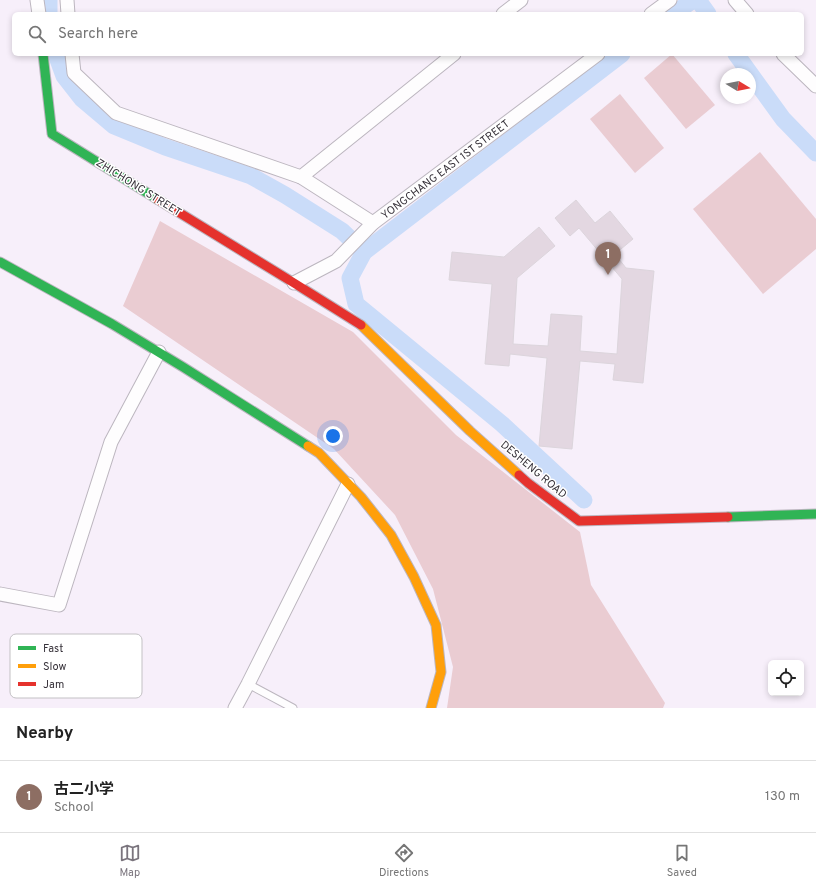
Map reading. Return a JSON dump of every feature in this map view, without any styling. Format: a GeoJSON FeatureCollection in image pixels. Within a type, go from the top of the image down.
{"type":"FeatureCollection","features":[{"type":"Feature","properties":{"kind":"street"},"geometry":{"type":"LineString","coordinates":[[37,0],[39,12]]}},
{"type":"Feature","properties":{"kind":"street"},"geometry":{"type":"LineString","coordinates":[[67,0],[68,12]]}},
{"type":"Feature","properties":{"kind":"street"},"geometry":{"type":"LineString","coordinates":[[506,12],[521,0]]}},
{"type":"Feature","properties":{"kind":"street"},"geometry":{"type":"LineString","coordinates":[[654,12],[670,0]]}},
{"type":"Feature","properties":{"kind":"street"},"geometry":{"type":"LineString","coordinates":[[735,0],[745,12]]}},
{"type":"Feature","properties":{"kind":"street","name":"ZHICHONG STREET"},"geometry":{"type":"LineString","coordinates":[[43,56],[52,134],[294,283]]}},
{"type":"Feature","properties":{"kind":"street"},"geometry":{"type":"LineString","coordinates":[[72,56],[74,73],[116,113],[301,177],[373,223]]}},
{"type":"Feature","properties":{"kind":"street"},"geometry":{"type":"LineString","coordinates":[[301,177],[452,56]]}},
{"type":"Feature","properties":{"kind":"street","name":"YONGCHANG EAST 1ST STREET"},"geometry":{"type":"LineString","coordinates":[[294,283],[336,261],[373,223],[595,56]]}},
{"type":"Feature","properties":{"kind":"street"},"geometry":{"type":"LineString","coordinates":[[785,56],[816,86]]}},
{"type":"Feature","properties":{"kind":"street"},"geometry":{"type":"LineString","coordinates":[[0,262],[112,324],[159,352],[319,453],[361,497],[391,535],[414,578],[436,625],[441,672],[431,708]]}},
{"type":"Feature","properties":{"kind":"street","name":"DESHENG ROAD"},"geometry":{"type":"LineString","coordinates":[[294,283],[363,327],[470,431],[528,483],[580,521],[816,514]]}},
{"type":"Feature","properties":{"kind":"street"},"geometry":{"type":"LineString","coordinates":[[0,594],[59,605],[111,442],[159,352]]}},
{"type":"Feature","properties":{"kind":"street"},"geometry":{"type":"LineString","coordinates":[[235,708],[348,484]]}},
{"type":"Feature","properties":{"kind":"lane"},"geometry":{"type":"LineString","coordinates":[[248,684],[293,708]]}},
{"type":"Feature","properties":{"kind":"shaded area"},"geometry":{"type":"Polygon","coordinates":[[[670,56],[674,56],[715,105],[686,129],[644,78],[670,56]]]}},
{"type":"Feature","properties":{"kind":"shaded area"},"geometry":{"type":"Polygon","coordinates":[[[620,94],[664,148],[635,173],[590,119],[620,94]]]}},
{"type":"Feature","properties":{"kind":"shaded area"},"geometry":{"type":"Polygon","coordinates":[[[760,152],[816,219],[816,249],[763,294],[693,209],[760,152]]]}},
{"type":"Feature","properties":{"kind":"shaded area"},"geometry":{"type":"Polygon","coordinates":[[[160,221],[353,332],[456,435],[580,532],[591,585],[665,703],[663,708],[447,708],[453,667],[433,589],[395,515],[334,449],[123,306],[160,221]]]}},
{"type":"Feature","properties":{"kind":"building"},"geometry":{"type":"Polygon","coordinates":[[[576,200],[595,223],[610,211],[633,239],[615,254],[626,268],[654,271],[643,383],[613,380],[615,364],[580,361],[572,449],[539,446],[547,358],[510,354],[509,366],[485,364],[492,284],[449,280],[452,252],[504,257],[539,227],[555,246],[517,278],[513,344],[548,346],[551,314],[582,316],[580,351],[617,354],[622,279],[579,228],[570,236],[555,218],[576,200]]]}},
{"type":"Feature","properties":{"kind":"waterway"},"geometry":{"type":"LineString","coordinates":[[49,0],[49,12]]}},
{"type":"Feature","properties":{"kind":"waterway"},"geometry":{"type":"LineString","coordinates":[[677,12],[693,0]]}},
{"type":"Feature","properties":{"kind":"waterway"},"geometry":{"type":"LineString","coordinates":[[698,0],[707,12]]}},
{"type":"Feature","properties":{"kind":"waterway"},"geometry":{"type":"LineString","coordinates":[[57,56],[64,76],[82,99],[114,126],[165,147],[251,176],[285,195],[342,231],[364,252]]}},
{"type":"Feature","properties":{"kind":"waterway"},"geometry":{"type":"LineString","coordinates":[[584,500],[502,424],[356,304],[350,278],[364,252],[619,56]]}},
{"type":"Feature","properties":{"kind":"waterway"},"geometry":{"type":"LineString","coordinates":[[737,56],[783,119],[816,153]]}},
{"type":"Feature","properties":{"kind":"traffic: fast"},"geometry":{"type":"LineString","coordinates":[[43,56],[52,134],[157,199]]}},
{"type":"Feature","properties":{"kind":"traffic: fast"},"geometry":{"type":"LineString","coordinates":[[0,262],[112,324],[308,446]]}},
{"type":"Feature","properties":{"kind":"traffic: fast"},"geometry":{"type":"LineString","coordinates":[[728,517],[816,514]]}},
{"type":"Feature","properties":{"kind":"traffic: slow"},"geometry":{"type":"LineString","coordinates":[[361,325],[470,431],[519,475]]}},
{"type":"Feature","properties":{"kind":"traffic: slow"},"geometry":{"type":"LineString","coordinates":[[308,446],[319,453],[361,497],[391,535],[414,577],[436,625],[441,672],[431,708]]}},
{"type":"Feature","properties":{"kind":"traffic: jam"},"geometry":{"type":"LineString","coordinates":[[157,199],[361,325]]}},
{"type":"Feature","properties":{"kind":"traffic: jam"},"geometry":{"type":"LineString","coordinates":[[519,475],[579,521],[728,517]]}},
{"type":"Feature","properties":{"kind":"place","name":"古二小学"},"geometry":{"type":"Point","coordinates":[608,275]}}]}
